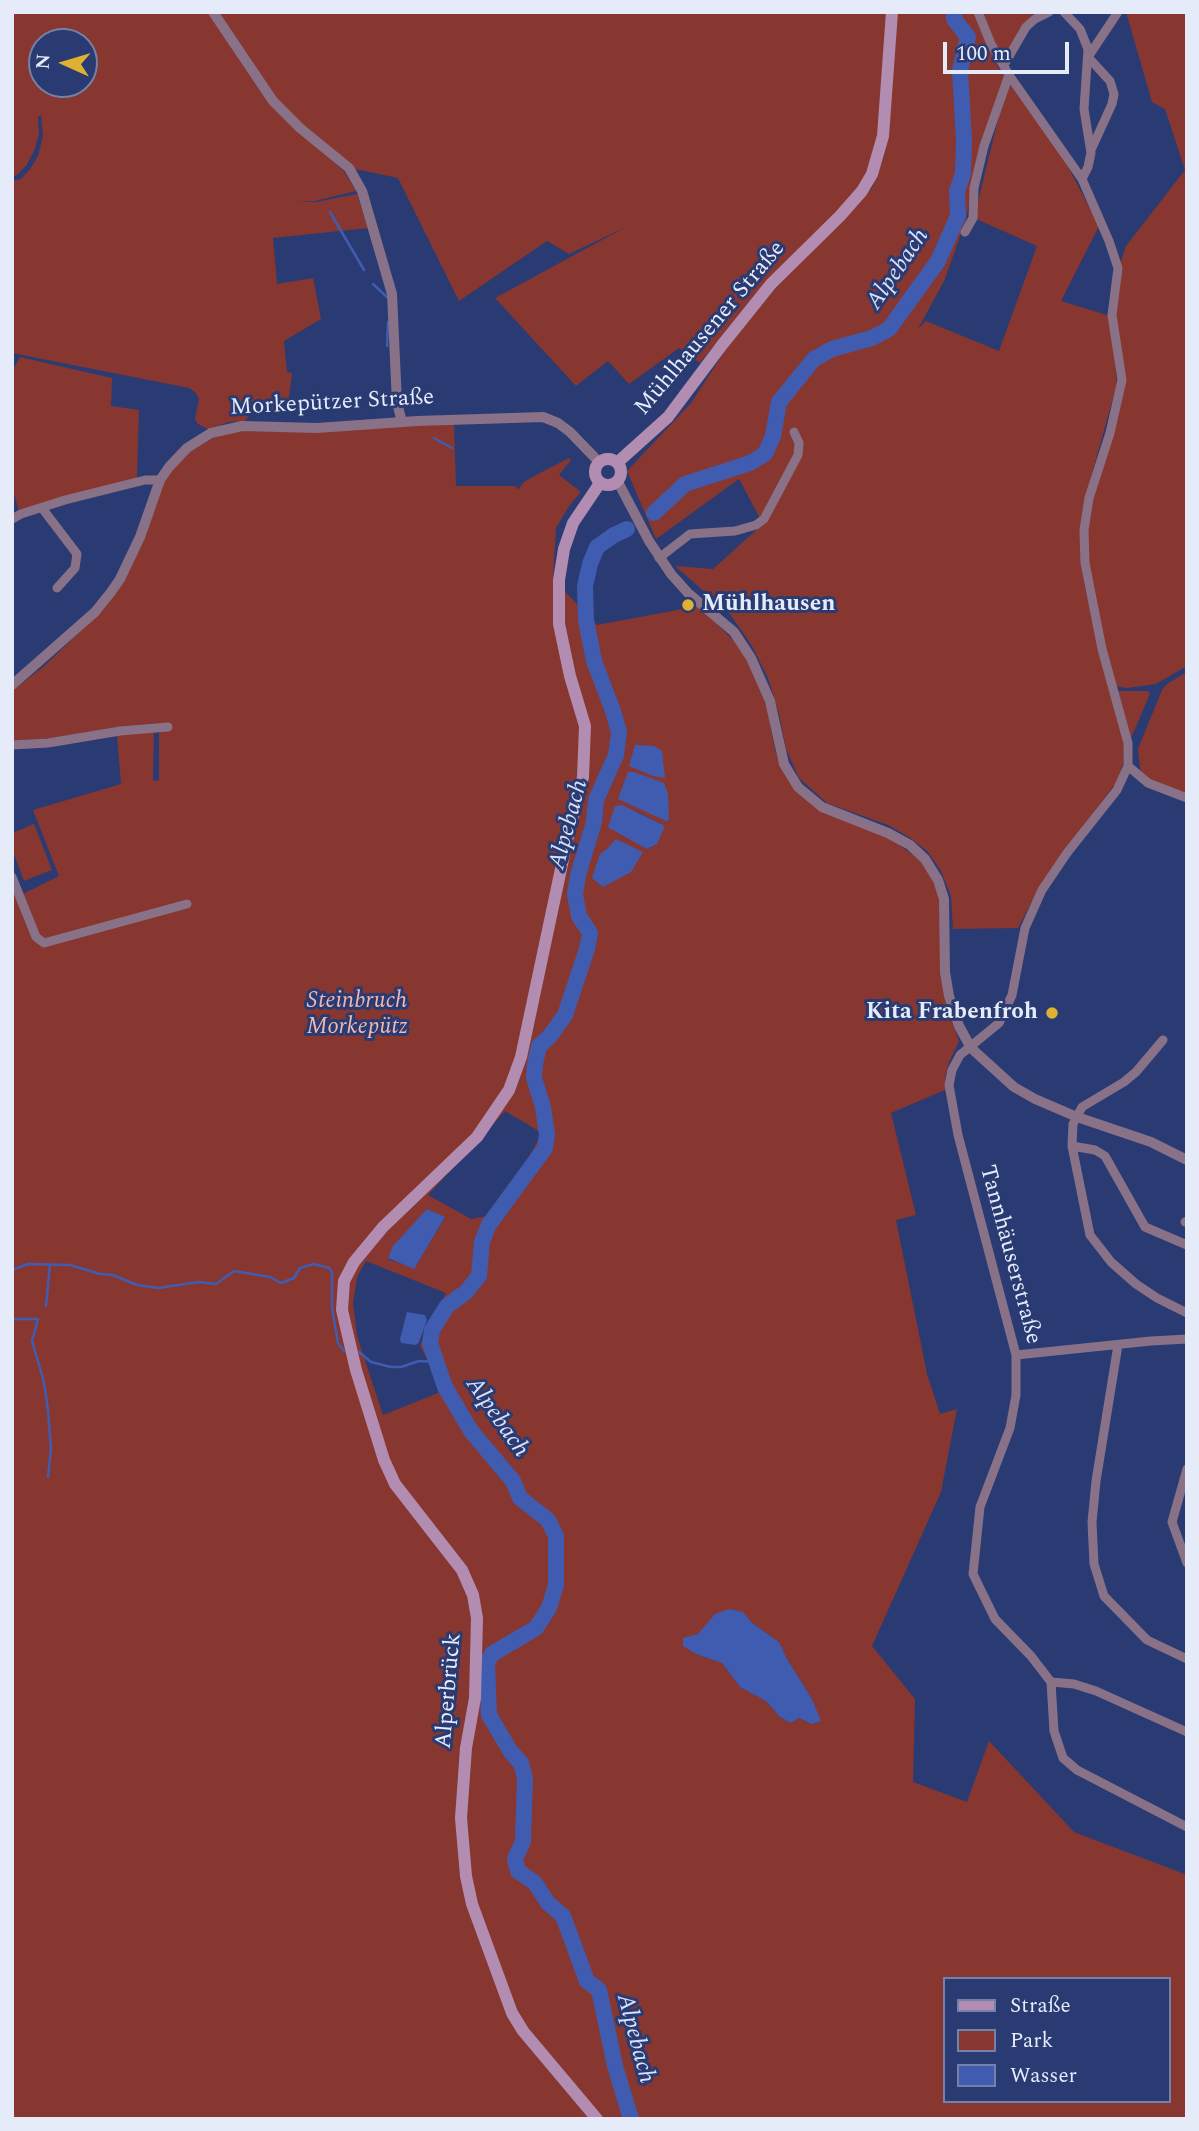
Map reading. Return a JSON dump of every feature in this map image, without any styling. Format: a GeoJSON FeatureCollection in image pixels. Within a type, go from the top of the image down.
{"type":"FeatureCollection","features":[{"type":"Feature","properties":{"kind":"main road","name":"Mühlhausener Straße"},"geometry":{"type":"LineString","coordinates":[[618,462],[668,417],[771,284],[862,191],[872,174],[883,136],[892,12]]}},
{"type":"Feature","properties":{"kind":"main road"},"geometry":{"type":"LineString","coordinates":[[610,459],[618,462],[622,472],[618,482],[606,485],[600,482],[595,472],[599,462],[610,459]]}},
{"type":"Feature","properties":{"kind":"main road","name":"Alperbrück"},"geometry":{"type":"LineString","coordinates":[[597,2119],[523,2031],[512,2013],[472,1904],[466,1876],[461,1818],[466,1748],[475,1698],[477,1618],[473,1595],[461,1570],[395,1484],[384,1460],[356,1370],[342,1310],[344,1281],[354,1262],[408,1201],[477,1137],[509,1090],[521,1057],[583,777],[584,726],[559,624],[559,580],[564,549],[573,523],[600,482]]}},
{"type":"Feature","properties":{"kind":"street"},"geometry":{"type":"LineString","coordinates":[[213,12],[274,102],[300,128],[349,168],[362,191],[393,294],[397,403],[402,422]]}},
{"type":"Feature","properties":{"kind":"street"},"geometry":{"type":"LineString","coordinates":[[978,12],[991,44],[1009,75],[1082,179],[1118,268],[1112,316],[1122,380],[1110,433],[1089,498],[1084,530],[1086,564],[1102,649],[1128,743],[1128,765],[1148,783],[1187,798]]}},
{"type":"Feature","properties":{"kind":"street"},"geometry":{"type":"LineString","coordinates":[[1003,65],[1026,27],[1049,12]]}},
{"type":"Feature","properties":{"kind":"street"},"geometry":{"type":"LineString","coordinates":[[1064,12],[1080,29],[1086,41],[1088,57],[1084,108],[1091,150]]}},
{"type":"Feature","properties":{"kind":"street"},"geometry":{"type":"LineString","coordinates":[[1088,57],[1118,12]]}},
{"type":"Feature","properties":{"kind":"street"},"geometry":{"type":"LineString","coordinates":[[1082,179],[1114,94],[1110,81],[1088,57]]}},
{"type":"Feature","properties":{"kind":"street"},"geometry":{"type":"LineString","coordinates":[[965,232],[973,218],[974,188],[984,146],[1009,75]]}},
{"type":"Feature","properties":{"kind":"street","name":"Morkepützer Straße"},"geometry":{"type":"LineString","coordinates":[[12,685],[95,612],[111,592],[140,537],[160,480],[187,449],[211,433],[231,427],[266,425],[317,428],[402,422],[542,418],[558,423],[570,432],[599,462]]}},
{"type":"Feature","properties":{"kind":"street"},"geometry":{"type":"LineString","coordinates":[[659,558],[690,534],[736,531],[756,525],[764,519],[798,455],[799,443],[794,432]]}},
{"type":"Feature","properties":{"kind":"street"},"geometry":{"type":"LineString","coordinates":[[12,519],[42,508],[145,480],[160,480]]}},
{"type":"Feature","properties":{"kind":"street"},"geometry":{"type":"LineString","coordinates":[[618,482],[659,558],[688,593],[734,632],[751,658],[770,701],[784,764],[798,787],[822,807],[888,833],[910,845],[925,859],[944,899],[945,972],[949,996],[971,1048],[1014,1087],[1035,1099],[1077,1117],[1151,1142],[1187,1160]]}},
{"type":"Feature","properties":{"kind":"street"},"geometry":{"type":"LineString","coordinates":[[42,508],[77,554],[75,568],[57,588]]}},
{"type":"Feature","properties":{"kind":"street"},"geometry":{"type":"LineString","coordinates":[[12,745],[48,743],[120,731],[168,727]]}},
{"type":"Feature","properties":{"kind":"street","name":"Tannhäuserstraße"},"geometry":{"type":"LineString","coordinates":[[1051,1682],[1031,1656],[995,1619],[972,1574],[980,1507],[1010,1428],[1016,1395],[1016,1355],[958,1135],[949,1085],[952,1069],[960,1055],[999,1023],[1012,995],[1025,928],[1042,890],[1116,790],[1128,765]]}},
{"type":"Feature","properties":{"kind":"street"},"geometry":{"type":"LineString","coordinates":[[12,877],[36,937],[44,943],[187,904]]}},
{"type":"Feature","properties":{"kind":"street"},"geometry":{"type":"LineString","coordinates":[[1163,1040],[1124,1082],[1082,1107],[1073,1124],[1072,1146],[1090,1235],[1111,1262],[1136,1283],[1157,1298],[1187,1313]]}},
{"type":"Feature","properties":{"kind":"street"},"geometry":{"type":"LineString","coordinates":[[1072,1146],[1095,1150],[1105,1156],[1145,1227],[1187,1245]]}},
{"type":"Feature","properties":{"kind":"street"},"geometry":{"type":"LineString","coordinates":[[1016,1355],[1152,1340],[1187,1339]]}},
{"type":"Feature","properties":{"kind":"street"},"geometry":{"type":"LineString","coordinates":[[1118,1345],[1096,1481],[1092,1522],[1094,1564],[1104,1596],[1147,1640],[1187,1659]]}},
{"type":"Feature","properties":{"kind":"street"},"geometry":{"type":"LineString","coordinates":[[1187,1469],[1172,1522],[1187,1563]]}},
{"type":"Feature","properties":{"kind":"street"},"geometry":{"type":"LineString","coordinates":[[1187,1732],[1096,1691],[1074,1684],[1051,1682],[1054,1731],[1063,1758],[1077,1770],[1187,1827]]}},
{"type":"Feature","properties":{"kind":"green space"},"geometry":{"type":"Polygon","coordinates":[[[12,12],[888,12],[880,129],[865,179],[846,204],[756,293],[700,363],[679,348],[629,384],[608,361],[576,386],[495,298],[626,227],[569,254],[547,241],[459,301],[398,178],[350,168],[327,156],[344,171],[356,191],[315,201],[295,202],[316,202],[357,194],[368,228],[273,238],[277,284],[313,278],[321,319],[284,341],[287,372],[292,373],[288,406],[284,414],[250,414],[245,421],[229,422],[208,429],[198,424],[195,419],[199,399],[189,388],[12,353],[12,181],[21,179],[38,156],[43,136],[41,115],[38,117],[39,135],[34,151],[18,174],[12,177],[12,12]]]}},
{"type":"Feature","properties":{"kind":"green space"},"geometry":{"type":"Polygon","coordinates":[[[896,12],[974,12],[1005,77],[973,180],[966,220],[944,281],[918,329],[926,321],[999,351],[1037,246],[974,218],[1006,87],[1012,86],[1065,161],[1099,226],[1061,301],[1110,316],[1117,384],[1088,488],[1080,536],[1084,582],[1121,729],[1123,764],[1118,780],[1064,852],[1018,928],[953,929],[951,896],[940,869],[927,851],[888,825],[827,803],[799,778],[786,749],[768,678],[752,646],[730,614],[675,566],[713,569],[763,524],[739,479],[656,539],[627,471],[691,403],[732,340],[775,289],[872,188],[882,161],[888,132],[896,12]]]}},
{"type":"Feature","properties":{"kind":"green space"},"geometry":{"type":"Polygon","coordinates":[[[982,12],[1027,12],[1034,16],[1004,57],[995,44],[982,12]]]}},
{"type":"Feature","properties":{"kind":"green space"},"geometry":{"type":"Polygon","coordinates":[[[1126,12],[1187,12],[1187,666],[1156,684],[1127,688],[1115,686],[1104,648],[1087,562],[1087,529],[1091,499],[1124,380],[1113,316],[1119,267],[1126,246],[1185,170],[1165,109],[1152,102],[1126,12]]]}},
{"type":"Feature","properties":{"kind":"green space"},"geometry":{"type":"Polygon","coordinates":[[[20,357],[112,378],[111,406],[139,410],[137,478],[19,511],[12,487],[12,371],[20,357]]]}},
{"type":"Feature","properties":{"kind":"green space","name":"Steinbruch Morkepütz"},"geometry":{"type":"Polygon","coordinates":[[[454,424],[456,486],[516,486],[518,490],[524,482],[569,458],[571,460],[559,475],[581,492],[556,528],[553,579],[597,625],[699,606],[742,649],[767,707],[781,768],[796,790],[886,836],[922,861],[929,871],[940,899],[944,996],[959,1041],[949,1062],[945,1090],[891,1113],[916,1215],[896,1220],[927,1374],[940,1414],[957,1409],[941,1492],[872,1646],[915,1699],[913,1782],[967,1802],[989,1741],[1074,1832],[1187,1875],[1187,2119],[12,2119],[12,887],[17,897],[59,876],[33,810],[121,784],[117,735],[154,730],[153,781],[159,780],[159,723],[12,741],[12,691],[43,667],[103,610],[125,580],[165,480],[191,451],[213,438],[235,431],[454,424]],[[636,811],[629,838],[647,849],[657,844],[664,826],[636,811]],[[505,1111],[428,1195],[471,1219],[498,1214],[542,1133],[505,1111]],[[427,1209],[388,1259],[414,1268],[445,1218],[427,1209]],[[366,1261],[357,1277],[353,1303],[357,1336],[383,1415],[443,1391],[420,1345],[446,1293],[366,1261]],[[743,1612],[715,1614],[689,1648],[696,1654],[722,1663],[740,1687],[766,1701],[780,1717],[791,1723],[799,1718],[812,1724],[820,1721],[812,1699],[779,1642],[752,1623],[743,1612]]]}},
{"type":"Feature","properties":{"kind":"green space"},"geometry":{"type":"Polygon","coordinates":[[[1187,672],[1187,795],[1149,781],[1140,769],[1138,749],[1162,690],[1187,672]]]}},
{"type":"Feature","properties":{"kind":"green space"},"geometry":{"type":"Polygon","coordinates":[[[1117,691],[1148,691],[1150,694],[1131,738],[1117,691]]]}},
{"type":"Feature","properties":{"kind":"green space"},"geometry":{"type":"Polygon","coordinates":[[[34,824],[52,870],[24,881],[12,849],[12,833],[34,824]]]}},
{"type":"Feature","properties":{"kind":"water"},"geometry":{"type":"Polygon","coordinates":[[[635,745],[654,746],[662,751],[665,778],[629,766],[635,745]]]}},
{"type":"Feature","properties":{"kind":"water"},"geometry":{"type":"Polygon","coordinates":[[[628,772],[664,783],[668,794],[669,820],[618,799],[628,772]]]}},
{"type":"Feature","properties":{"kind":"water"},"geometry":{"type":"Polygon","coordinates":[[[622,805],[665,826],[657,844],[647,849],[608,827],[615,806],[622,805]]]}},
{"type":"Feature","properties":{"kind":"water"},"geometry":{"type":"Polygon","coordinates":[[[616,839],[643,852],[631,872],[603,887],[592,878],[600,854],[616,839]]]}},
{"type":"Feature","properties":{"kind":"water"},"geometry":{"type":"Polygon","coordinates":[[[427,1209],[445,1217],[414,1269],[388,1258],[393,1246],[427,1209]]]}},
{"type":"Feature","properties":{"kind":"water"},"geometry":{"type":"Polygon","coordinates":[[[407,1312],[425,1315],[427,1320],[416,1345],[401,1343],[407,1312]]]}},
{"type":"Feature","properties":{"kind":"water"},"geometry":{"type":"Polygon","coordinates":[[[729,1609],[743,1612],[752,1623],[779,1642],[812,1699],[821,1721],[812,1724],[799,1718],[791,1723],[780,1717],[766,1701],[740,1687],[722,1663],[696,1654],[683,1646],[683,1638],[698,1634],[715,1614],[729,1609]]]}},
{"type":"Feature","properties":{"kind":"waterway","name":"Alpebach"},"geometry":{"type":"LineString","coordinates":[[654,513],[685,484],[750,463],[765,454],[773,436],[779,402],[814,359],[832,349],[872,338],[889,329],[938,261],[958,216],[957,191],[963,174],[960,70],[968,37],[954,19],[954,12]]}},
{"type":"Feature","properties":{"kind":"waterway"},"geometry":{"type":"LineString","coordinates":[[330,212],[364,270]]}},
{"type":"Feature","properties":{"kind":"waterway"},"geometry":{"type":"LineString","coordinates":[[373,284],[388,298]]}},
{"type":"Feature","properties":{"kind":"waterway"},"geometry":{"type":"LineString","coordinates":[[387,346],[388,322]]}},
{"type":"Feature","properties":{"kind":"waterway"},"geometry":{"type":"LineString","coordinates":[[434,438],[452,448]]}},
{"type":"Feature","properties":{"kind":"waterway","name":"Alpebach"},"geometry":{"type":"LineString","coordinates":[[627,529],[597,547],[585,586],[586,620],[594,661],[619,732],[616,755],[596,800],[594,822],[575,894],[579,916],[590,933],[587,949],[565,1015],[539,1046],[535,1064],[534,1078],[543,1107],[547,1135],[545,1148],[488,1226],[482,1242],[479,1276],[466,1292],[447,1306],[432,1330],[430,1343],[445,1387],[471,1431],[513,1481],[520,1498],[548,1520],[556,1536],[556,1585],[549,1608],[536,1628],[492,1654],[487,1663],[489,1715],[511,1752],[521,1763],[525,1778],[523,1841],[515,1859],[518,1871],[535,1883],[548,1903],[563,1916],[587,1981],[599,1990],[615,2066],[631,2119]]}},
{"type":"Feature","properties":{"kind":"waterway"},"geometry":{"type":"LineString","coordinates":[[12,1270],[28,1264],[70,1265],[113,1275],[137,1285],[158,1288],[199,1282],[216,1284],[234,1271],[270,1277],[281,1283],[294,1278],[300,1268],[314,1264],[329,1268],[332,1272],[332,1308],[338,1343],[344,1351]]}},
{"type":"Feature","properties":{"kind":"waterway"},"geometry":{"type":"LineString","coordinates":[[46,1306],[50,1264]]}},
{"type":"Feature","properties":{"kind":"waterway"},"geometry":{"type":"LineString","coordinates":[[12,1319],[38,1319],[32,1341],[44,1382],[48,1411],[51,1449],[48,1477]]}},
{"type":"Feature","properties":{"kind":"waterway"},"geometry":{"type":"LineString","coordinates":[[359,1352],[371,1362],[391,1367],[419,1361],[436,1362]]}},
{"type":"Feature","properties":{"kind":"place","name":"Mühlhausen"},"geometry":{"type":"Point","coordinates":[688,605]}},
{"type":"Feature","properties":{"kind":"place","name":"Kita Frabenfroh"},"geometry":{"type":"Point","coordinates":[1052,1013]}}]}
